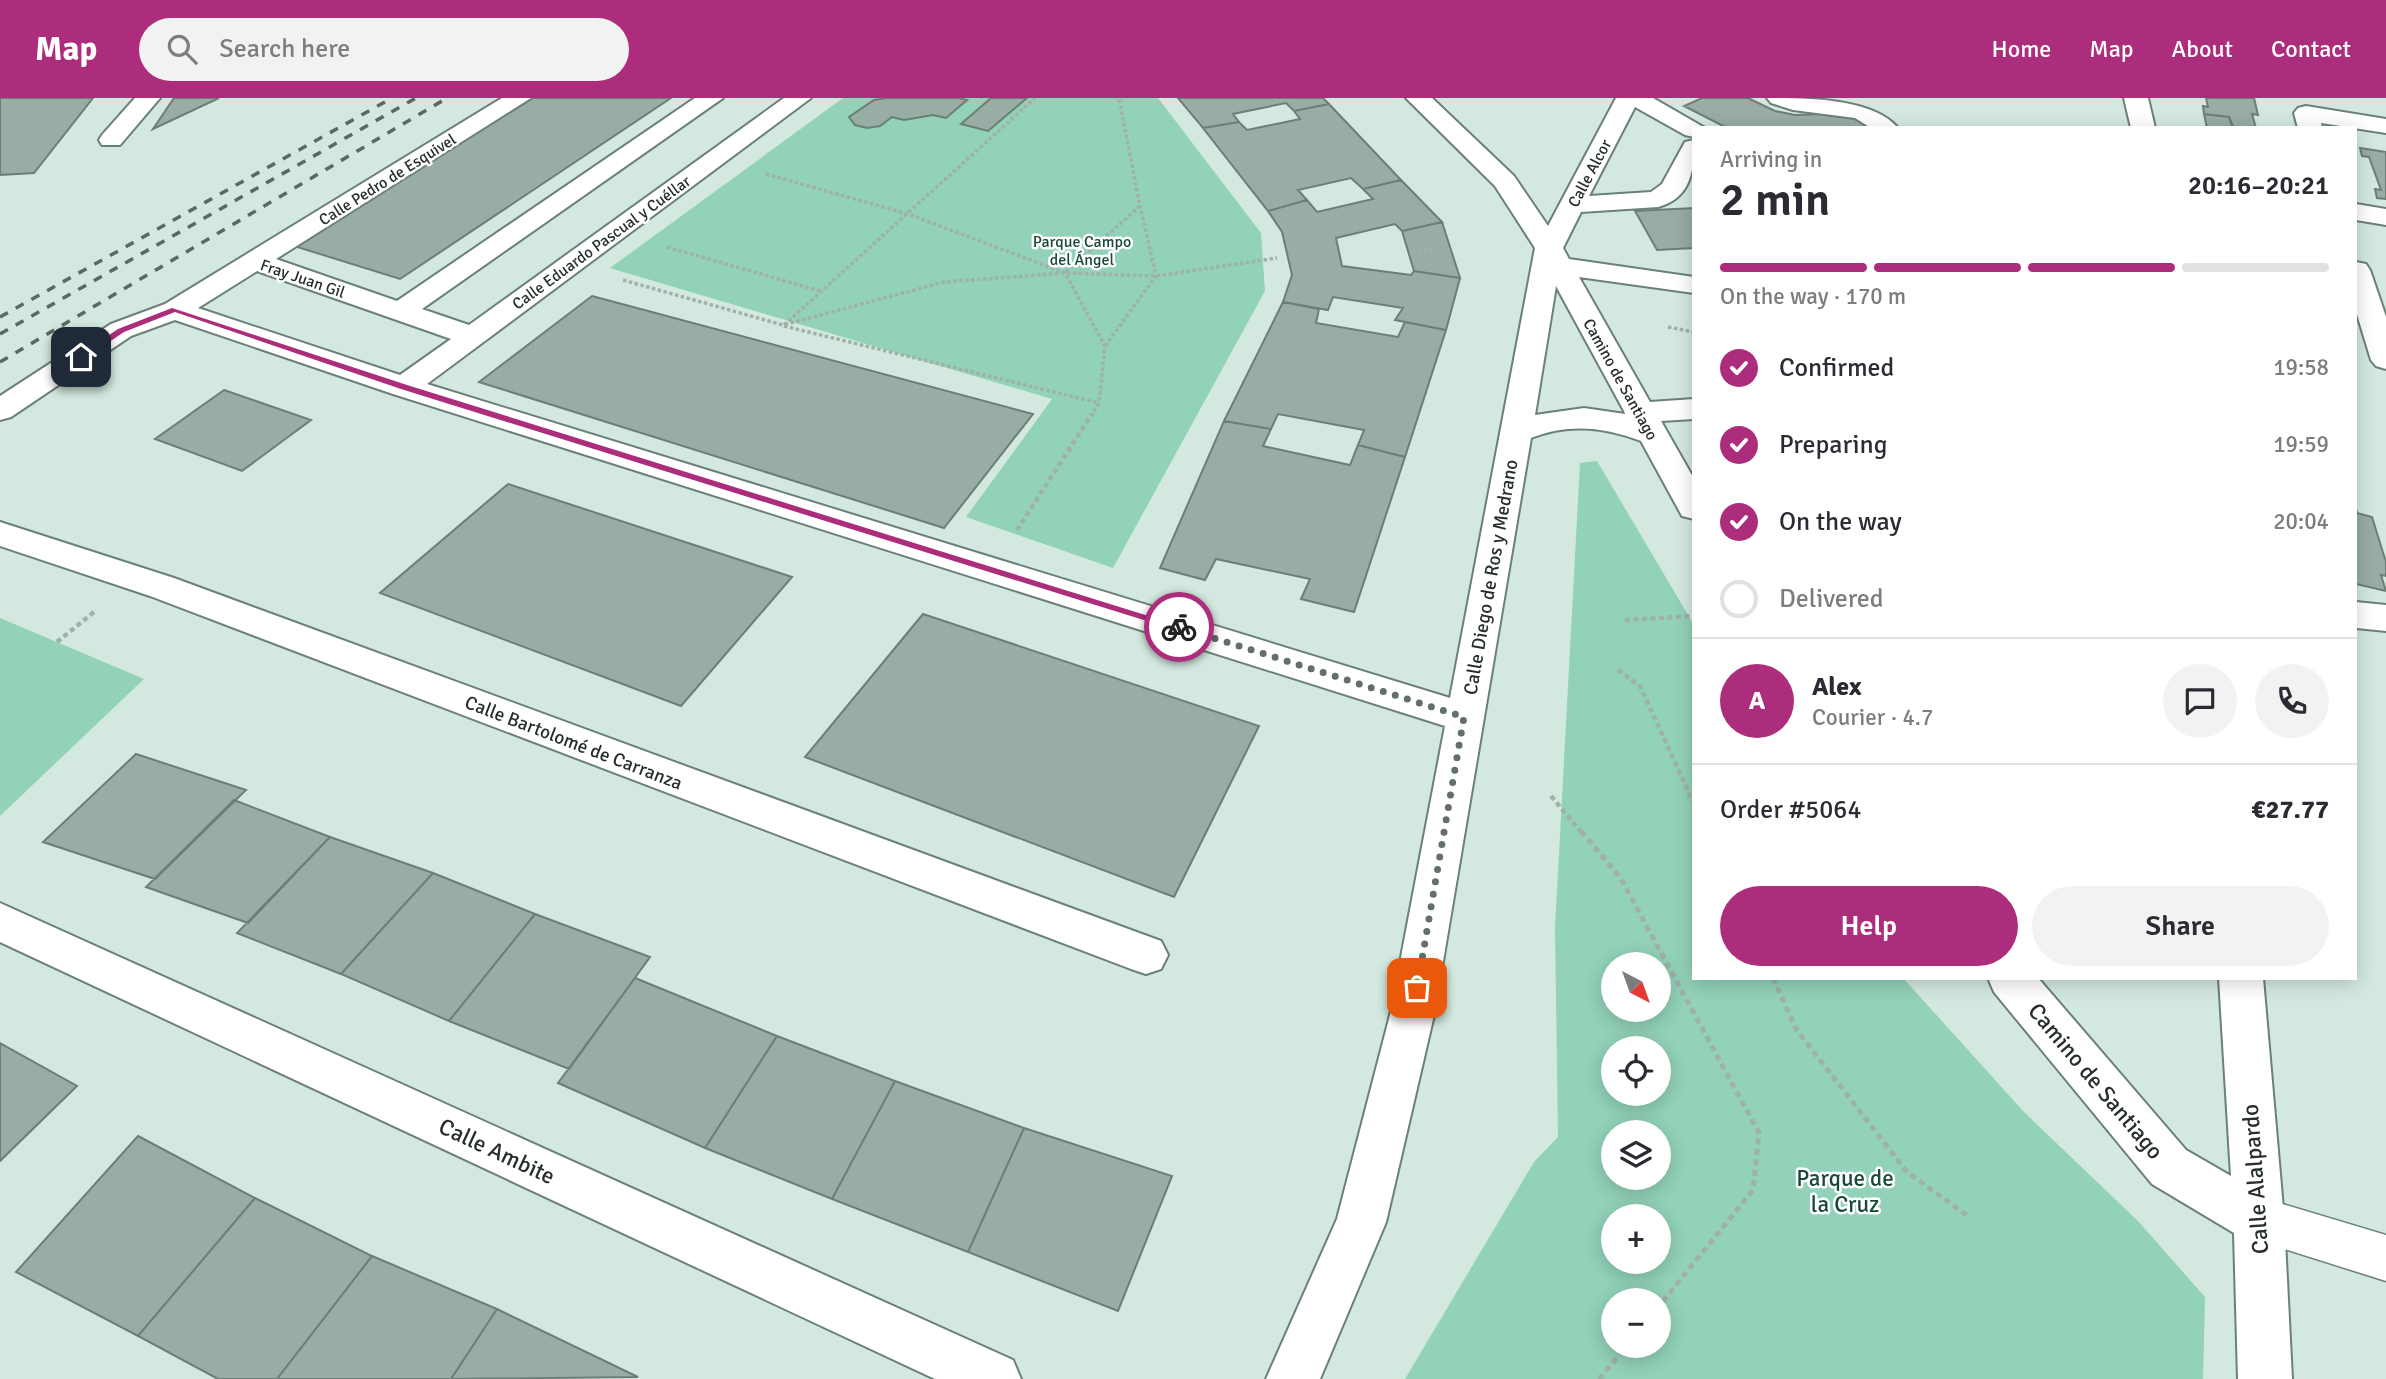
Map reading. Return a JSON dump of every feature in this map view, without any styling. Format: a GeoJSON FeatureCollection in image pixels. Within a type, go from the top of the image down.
{"type":"FeatureCollection","features":[{"type":"Feature","properties":{"kind":"street"},"geometry":{"type":"LineString","coordinates":[[111,140],[148,98]]}},
{"type":"Feature","properties":{"kind":"street","name":"Calle Pedro de Esquivel"},"geometry":{"type":"LineString","coordinates":[[255,261],[519,98]]}},
{"type":"Feature","properties":{"kind":"street"},"geometry":{"type":"LineString","coordinates":[[401,311],[711,98]]}},
{"type":"Feature","properties":{"kind":"street","name":"Calle Eduardo Pascual y Cuéllar"},"geometry":{"type":"LineString","coordinates":[[404,387],[799,98]]}},
{"type":"Feature","properties":{"kind":"street"},"geometry":{"type":"LineString","coordinates":[[1418,98],[1504,181],[1554,257],[1692,285]]}},
{"type":"Feature","properties":{"kind":"street","name":"Calle Alcor"},"geometry":{"type":"LineString","coordinates":[[1554,257],[1572,205],[1628,98]]}},
{"type":"Feature","properties":{"kind":"street"},"geometry":{"type":"LineString","coordinates":[[1636,98],[1692,129]]}},
{"type":"Feature","properties":{"kind":"street"},"geometry":{"type":"LineString","coordinates":[[1779,98],[1801,103],[1854,104],[1869,109],[1884,126]]}},
{"type":"Feature","properties":{"kind":"street"},"geometry":{"type":"LineString","coordinates":[[2136,98],[2143,126]]}},
{"type":"Feature","properties":{"kind":"street"},"geometry":{"type":"LineString","coordinates":[[2308,120],[2386,126]]}},
{"type":"Feature","properties":{"kind":"street"},"geometry":{"type":"LineString","coordinates":[[1572,205],[1658,199],[1673,188],[1692,151]]}},
{"type":"Feature","properties":{"kind":"street"},"geometry":{"type":"LineString","coordinates":[[2357,212],[2386,217]]}},
{"type":"Feature","properties":{"kind":"street","name":"Camino de Santiago"},"geometry":{"type":"LineString","coordinates":[[1554,257],[1645,423],[1691,500]]}},
{"type":"Feature","properties":{"kind":"street","name":"Calle Diego de Ros y Medrano"},"geometry":{"type":"LineString","coordinates":[[1293,1379],[1361,1222],[1412,1015],[1517,432],[1554,257]]}},
{"type":"Feature","properties":{"kind":"street","name":"Fray Juan Gil"},"geometry":{"type":"LineString","coordinates":[[0,410],[121,331],[175,310],[255,261],[472,336]]}},
{"type":"Feature","properties":{"kind":"street"},"geometry":{"type":"LineString","coordinates":[[2357,273],[2386,360]]}},
{"type":"Feature","properties":{"kind":"street"},"geometry":{"type":"LineString","coordinates":[[175,310],[404,387],[1464,717]]}},
{"type":"Feature","properties":{"kind":"street"},"geometry":{"type":"LineString","coordinates":[[1517,432],[1544,419],[1606,418],[1645,423],[1692,410]]}},
{"type":"Feature","properties":{"kind":"street","name":"Calle Bartolomé de Carranza"},"geometry":{"type":"LineString","coordinates":[[0,534],[174,592],[1146,956]]}},
{"type":"Feature","properties":{"kind":"street"},"geometry":{"type":"LineString","coordinates":[[2357,615],[2386,618]]}},
{"type":"Feature","properties":{"kind":"street","name":"Calle Ambite"},"geometry":{"type":"LineString","coordinates":[[0,922],[994,1379]]}},
{"type":"Feature","properties":{"kind":"street","name":"Camino de Santiago"},"geometry":{"type":"LineString","coordinates":[[2012,980],[2169,1167],[2259,1220]]}},
{"type":"Feature","properties":{"kind":"street","name":"Calle Alalpardo"},"geometry":{"type":"LineString","coordinates":[[2241,980],[2259,1220],[2266,1379]]}},
{"type":"Feature","properties":{"kind":"lane"},"geometry":{"type":"LineString","coordinates":[[2259,1220],[2386,1258]]}},
{"type":"Feature","properties":{"kind":"path"},"geometry":{"type":"LineString","coordinates":[[783,326],[1035,98]]}},
{"type":"Feature","properties":{"kind":"path"},"geometry":{"type":"LineString","coordinates":[[992,569],[1099,403],[1105,346],[1156,276],[1119,98]]}},
{"type":"Feature","properties":{"kind":"path"},"geometry":{"type":"LineString","coordinates":[[715,159],[908,214],[1065,273],[1105,346]]}},
{"type":"Feature","properties":{"kind":"path"},"geometry":{"type":"LineString","coordinates":[[1065,273],[1140,205]]}},
{"type":"Feature","properties":{"kind":"path"},"geometry":{"type":"LineString","coordinates":[[615,232],[821,291]]}},
{"type":"Feature","properties":{"kind":"path"},"geometry":{"type":"LineString","coordinates":[[1412,252],[1435,250]]}},
{"type":"Feature","properties":{"kind":"path"},"geometry":{"type":"LineString","coordinates":[[783,326],[944,282],[1065,273],[1156,276],[1277,258]]}},
{"type":"Feature","properties":{"kind":"path"},"geometry":{"type":"LineString","coordinates":[[568,266],[783,326],[1099,403]]}},
{"type":"Feature","properties":{"kind":"path"},"geometry":{"type":"LineString","coordinates":[[1668,327],[1692,332]]}},
{"type":"Feature","properties":{"kind":"path"},"geometry":{"type":"LineString","coordinates":[[1625,620],[1692,616]]}},
{"type":"Feature","properties":{"kind":"path"},"geometry":{"type":"LineString","coordinates":[[1618,670],[1640,686],[1692,800]]}},
{"type":"Feature","properties":{"kind":"path"},"geometry":{"type":"LineString","coordinates":[[1551,796],[1620,877],[1759,1133],[1753,1190],[1671,1291]]}},
{"type":"Feature","properties":{"kind":"path"},"geometry":{"type":"LineString","coordinates":[[1774,980],[1796,1029],[1907,1172],[1968,1216]]}},
{"type":"Feature","properties":{"kind":"path"},"geometry":{"type":"LineString","coordinates":[[1599,1379],[1617,1358]]}},
{"type":"Feature","properties":{"kind":"green space","name":"Parque Campo del Ángel"},"geometry":{"type":"Polygon","coordinates":[[[843,98],[1158,98],[1261,233],[1265,291],[1113,568],[966,517],[1052,399],[610,268],[843,98]]]}},
{"type":"Feature","properties":{"kind":"green space","name":"Parque de la Cruz"},"geometry":{"type":"Polygon","coordinates":[[[1597,461],[1692,622],[1692,980],[1905,980],[2024,1112],[2138,1221],[2205,1297],[2203,1379],[1405,1379],[1534,1162],[1558,1137],[1555,928],[1580,463],[1597,461]]]}},
{"type":"Feature","properties":{"kind":"green space"},"geometry":{"type":"Polygon","coordinates":[[[0,618],[144,679],[0,816],[0,618]]]}},
{"type":"Feature","properties":{"kind":"building"},"geometry":{"type":"Polygon","coordinates":[[[0,98],[93,98],[34,173],[0,175],[0,98]]]}},
{"type":"Feature","properties":{"kind":"building"},"geometry":{"type":"Polygon","coordinates":[[[174,98],[219,98],[153,129],[174,98]]]}},
{"type":"Feature","properties":{"kind":"building"},"geometry":{"type":"Polygon","coordinates":[[[533,98],[671,98],[400,279],[291,245],[533,98]]]}},
{"type":"Feature","properties":{"kind":"building"},"geometry":{"type":"Polygon","coordinates":[[[991,98],[1027,98],[988,131],[961,124],[991,98]]]}},
{"type":"Feature","properties":{"kind":"building"},"geometry":{"type":"Polygon","coordinates":[[[1178,98],[1323,98],[1329,104],[1294,111],[1286,103],[1233,114],[1239,122],[1203,128],[1178,98]]]}},
{"type":"Feature","properties":{"kind":"building"},"geometry":{"type":"Polygon","coordinates":[[[1702,98],[1748,98],[1775,111],[1795,115],[1856,113],[1866,126],[1723,126],[1684,106],[1702,98]]]}},
{"type":"Feature","properties":{"kind":"building"},"geometry":{"type":"Polygon","coordinates":[[[2206,98],[2254,98],[2258,115],[2252,114],[2255,126],[2232,126],[2229,117],[2204,114],[2203,106],[2208,107],[2206,98]]]}},
{"type":"Feature","properties":{"kind":"building"},"geometry":{"type":"Polygon","coordinates":[[[874,100],[967,100],[946,118],[933,115],[904,120],[892,117],[880,126],[867,128],[855,125],[849,117],[874,100]]]}},
{"type":"Feature","properties":{"kind":"building"},"geometry":{"type":"Polygon","coordinates":[[[1329,104],[1401,180],[1363,189],[1351,178],[1298,190],[1307,200],[1268,211],[1203,128],[1239,122],[1247,130],[1300,119],[1294,111],[1329,104]]]}},
{"type":"Feature","properties":{"kind":"building"},"geometry":{"type":"Polygon","coordinates":[[[2204,114],[2229,117],[2233,126],[2207,126],[2204,114]]]}},
{"type":"Feature","properties":{"kind":"building"},"geometry":{"type":"Polygon","coordinates":[[[2360,148],[2386,152],[2386,199],[2377,198],[2375,189],[2381,190],[2369,157],[2362,156],[2360,148]]]}},
{"type":"Feature","properties":{"kind":"building"},"geometry":{"type":"Polygon","coordinates":[[[1401,180],[1442,222],[1402,231],[1395,224],[1336,238],[1342,266],[1411,275],[1414,271],[1460,278],[1446,330],[1395,320],[1403,308],[1333,297],[1328,310],[1283,302],[1292,275],[1282,232],[1268,211],[1307,200],[1317,212],[1373,199],[1363,189],[1401,180]]]}},
{"type":"Feature","properties":{"kind":"building"},"geometry":{"type":"Polygon","coordinates":[[[1692,208],[1692,248],[1657,250],[1635,211],[1692,208]]]}},
{"type":"Feature","properties":{"kind":"building"},"geometry":{"type":"Polygon","coordinates":[[[1442,222],[1460,278],[1414,271],[1402,231],[1442,222]]]}},
{"type":"Feature","properties":{"kind":"building"},"geometry":{"type":"Polygon","coordinates":[[[592,296],[1033,414],[944,528],[479,382],[592,296]]]}},
{"type":"Feature","properties":{"kind":"building"},"geometry":{"type":"Polygon","coordinates":[[[1283,302],[1319,309],[1316,323],[1398,337],[1405,322],[1446,330],[1405,457],[1358,445],[1364,430],[1278,414],[1271,429],[1224,421],[1283,302]]]}},
{"type":"Feature","properties":{"kind":"building"},"geometry":{"type":"Polygon","coordinates":[[[224,390],[311,420],[242,471],[155,439],[224,390]]]}},
{"type":"Feature","properties":{"kind":"building"},"geometry":{"type":"Polygon","coordinates":[[[1224,421],[1271,429],[1263,446],[1350,465],[1358,445],[1405,457],[1354,612],[1301,599],[1310,579],[1216,559],[1205,580],[1160,568],[1224,421]]]}},
{"type":"Feature","properties":{"kind":"building"},"geometry":{"type":"Polygon","coordinates":[[[508,484],[792,577],[681,706],[380,593],[508,484]]]}},
{"type":"Feature","properties":{"kind":"building"},"geometry":{"type":"Polygon","coordinates":[[[2357,513],[2372,517],[2386,562],[2386,576],[2381,575],[2386,591],[2357,584],[2357,513]]]}},
{"type":"Feature","properties":{"kind":"building"},"geometry":{"type":"Polygon","coordinates":[[[923,614],[1259,726],[1174,897],[805,757],[923,614]]]}},
{"type":"Feature","properties":{"kind":"building"},"geometry":{"type":"Polygon","coordinates":[[[136,754],[246,790],[155,879],[43,842],[136,754]]]}},
{"type":"Feature","properties":{"kind":"building"},"geometry":{"type":"Polygon","coordinates":[[[234,800],[330,837],[248,923],[146,887],[234,800]]]}},
{"type":"Feature","properties":{"kind":"building"},"geometry":{"type":"Polygon","coordinates":[[[330,837],[433,873],[341,974],[237,933],[330,837]]]}},
{"type":"Feature","properties":{"kind":"building"},"geometry":{"type":"Polygon","coordinates":[[[433,873],[535,914],[449,1021],[341,974],[433,873]]]}},
{"type":"Feature","properties":{"kind":"building"},"geometry":{"type":"Polygon","coordinates":[[[535,914],[650,957],[569,1069],[449,1021],[535,914]]]}},
{"type":"Feature","properties":{"kind":"building"},"geometry":{"type":"Polygon","coordinates":[[[635,978],[777,1036],[705,1148],[558,1083],[635,978]]]}},
{"type":"Feature","properties":{"kind":"building"},"geometry":{"type":"Polygon","coordinates":[[[777,1036],[895,1081],[832,1199],[705,1148],[777,1036]]]}},
{"type":"Feature","properties":{"kind":"building"},"geometry":{"type":"Polygon","coordinates":[[[0,1043],[77,1086],[0,1161],[0,1043]]]}},
{"type":"Feature","properties":{"kind":"building"},"geometry":{"type":"Polygon","coordinates":[[[895,1081],[1024,1128],[968,1252],[832,1199],[895,1081]]]}},
{"type":"Feature","properties":{"kind":"building"},"geometry":{"type":"Polygon","coordinates":[[[1024,1128],[1172,1176],[1118,1311],[968,1252],[1024,1128]]]}},
{"type":"Feature","properties":{"kind":"building"},"geometry":{"type":"Polygon","coordinates":[[[138,1136],[255,1198],[138,1336],[16,1272],[138,1136]]]}},
{"type":"Feature","properties":{"kind":"building"},"geometry":{"type":"Polygon","coordinates":[[[255,1198],[372,1256],[277,1379],[218,1379],[138,1336],[255,1198]]]}},
{"type":"Feature","properties":{"kind":"building"},"geometry":{"type":"Polygon","coordinates":[[[372,1256],[497,1309],[451,1379],[277,1379],[372,1256]]]}},
{"type":"Feature","properties":{"kind":"building"},"geometry":{"type":"Polygon","coordinates":[[[497,1309],[638,1377],[451,1379],[497,1309]]]}},
{"type":"Feature","properties":{"kind":"railway"},"geometry":{"type":"LineString","coordinates":[[0,317],[392,98]]}},
{"type":"Feature","properties":{"kind":"railway"},"geometry":{"type":"LineString","coordinates":[[0,334],[416,98]]}},
{"type":"Feature","properties":{"kind":"railway"},"geometry":{"type":"LineString","coordinates":[[0,362],[447,98]]}},
{"type":"Feature","properties":{"kind":"way so far"},"geometry":{"type":"LineString","coordinates":[[1179,627],[1376,687],[1464,717],[1417,988]]}},
{"type":"Feature","properties":{"kind":"route"},"geometry":{"type":"LineString","coordinates":[[81,357],[121,331],[175,310],[404,387],[1179,627]]}}]}
